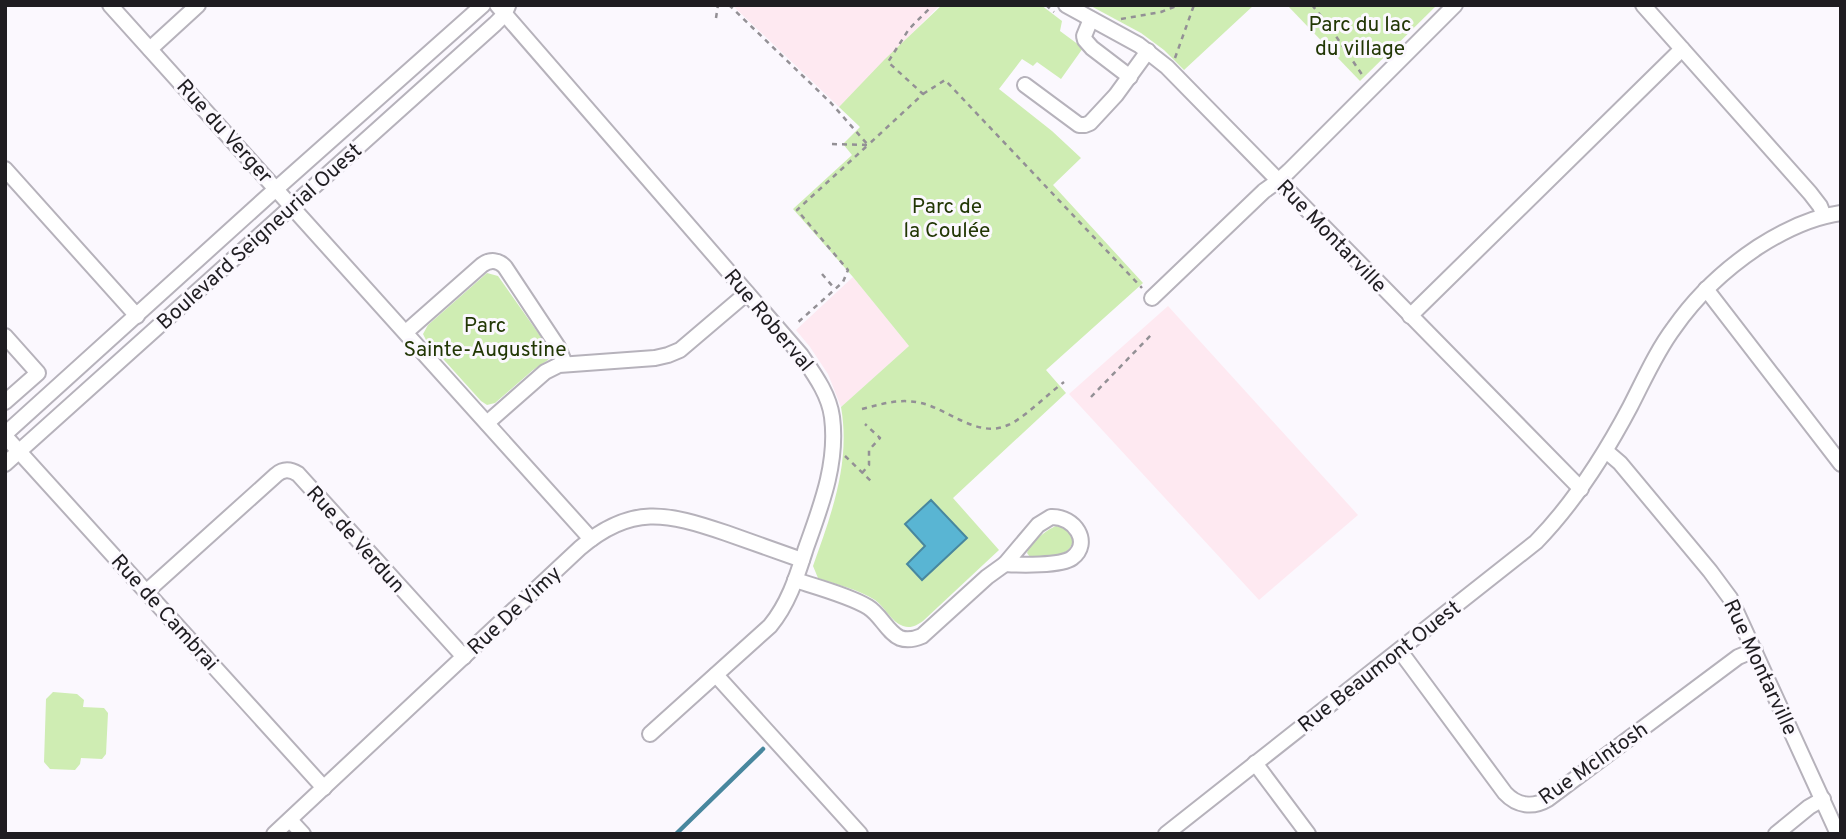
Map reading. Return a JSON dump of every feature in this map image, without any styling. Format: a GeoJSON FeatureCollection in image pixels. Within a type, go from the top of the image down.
{"type":"FeatureCollection","features":[{"type":"Feature","properties":{"kind":"street","name":"Rue du Verger"},"geometry":{"type":"LineString","coordinates":[[110,5],[591,539]]}},
{"type":"Feature","properties":{"kind":"street"},"geometry":{"type":"LineString","coordinates":[[150,49],[198,5]]}},
{"type":"Feature","properties":{"kind":"street","name":"Boulevard Seigneurial Ouest"},"geometry":{"type":"LineString","coordinates":[[5,435],[483,5]]}},
{"type":"Feature","properties":{"kind":"street","name":"Rue Montarville"},"geometry":{"type":"LineString","coordinates":[[1066,5],[1148,51],[1167,67],[1581,489]]}},
{"type":"Feature","properties":{"kind":"street"},"geometry":{"type":"LineString","coordinates":[[1152,298],[1264,191],[1278,181],[1455,5]]}},
{"type":"Feature","properties":{"kind":"street"},"geometry":{"type":"LineString","coordinates":[[1643,5],[1810,193],[1824,216]]}},
{"type":"Feature","properties":{"kind":"street","name":"Boulevard Seigneurial Ouest"},"geometry":{"type":"LineString","coordinates":[[5,464],[293,206],[503,8]]}},
{"type":"Feature","properties":{"kind":"street","name":"Rue Roberval"},"geometry":{"type":"LineString","coordinates":[[503,8],[802,355],[818,380],[832,415],[828,483],[795,580],[780,613],[650,734]]}},
{"type":"Feature","properties":{"kind":"street"},"geometry":{"type":"LineString","coordinates":[[1091,19],[1084,36],[1087,44],[1130,76]]}},
{"type":"Feature","properties":{"kind":"street"},"geometry":{"type":"LineString","coordinates":[[1410,316],[1682,49]]}},
{"type":"Feature","properties":{"kind":"street"},"geometry":{"type":"LineString","coordinates":[[1026,85],[1079,125],[1085,125],[1116,95],[1148,51]]}},
{"type":"Feature","properties":{"kind":"street"},"geometry":{"type":"LineString","coordinates":[[5,169],[136,316]]}},
{"type":"Feature","properties":{"kind":"street","name":"Rue Beaumont Ouest"},"geometry":{"type":"LineString","coordinates":[[1166,834],[1528,549],[1581,489],[1606,451],[1664,343],[1706,289],[1762,245],[1802,223],[1841,213]]}},
{"type":"Feature","properties":{"kind":"street"},"geometry":{"type":"LineString","coordinates":[[405,332],[482,265],[495,261],[505,267],[558,347],[565,364]]}},
{"type":"Feature","properties":{"kind":"street"},"geometry":{"type":"LineString","coordinates":[[1706,289],[1841,464]]}},
{"type":"Feature","properties":{"kind":"street"},"geometry":{"type":"LineString","coordinates":[[487,423],[545,372],[565,364],[635,360],[668,355],[680,350],[747,293]]}},
{"type":"Feature","properties":{"kind":"street"},"geometry":{"type":"LineString","coordinates":[[5,336],[54,390]]}},
{"type":"Feature","properties":{"kind":"street"},"geometry":{"type":"LineString","coordinates":[[5,402],[38,373]]}},
{"type":"Feature","properties":{"kind":"street","name":"Rue de Cambrai"},"geometry":{"type":"LineString","coordinates":[[5,435],[324,788]]}},
{"type":"Feature","properties":{"kind":"street","name":"Rue Montarville"},"geometry":{"type":"LineString","coordinates":[[1606,451],[1620,463],[1717,580],[1735,608],[1838,834]]}},
{"type":"Feature","properties":{"kind":"street","name":"Rue de Verdun"},"geometry":{"type":"LineString","coordinates":[[146,592],[278,473],[292,471],[298,474],[464,657]]}},
{"type":"Feature","properties":{"kind":"street","name":"Rue De Vimy"},"geometry":{"type":"LineString","coordinates":[[275,834],[591,539],[610,527],[650,516],[667,516],[802,560]]}},
{"type":"Feature","properties":{"kind":"street"},"geometry":{"type":"LineString","coordinates":[[795,580],[866,606],[895,634],[910,639],[922,636],[1005,564],[1043,520],[1051,517],[1066,519],[1077,529],[1078,551],[1068,560],[1030,565],[1005,564]]}},
{"type":"Feature","properties":{"kind":"street","name":"Rue McIntosh"},"geometry":{"type":"LineString","coordinates":[[1400,651],[1505,793],[1516,802],[1530,805],[1550,798],[1738,657],[1755,650]]}},
{"type":"Feature","properties":{"kind":"street"},"geometry":{"type":"LineString","coordinates":[[716,675],[860,834]]}},
{"type":"Feature","properties":{"kind":"street"},"geometry":{"type":"LineString","coordinates":[[1255,763],[1308,834]]}},
{"type":"Feature","properties":{"kind":"street"},"geometry":{"type":"LineString","coordinates":[[1776,834],[1823,799]]}},
{"type":"Feature","properties":{"kind":"street"},"geometry":{"type":"LineString","coordinates":[[290,820],[303,834]]}},
{"type":"Feature","properties":{"kind":"path"},"geometry":{"type":"LineString","coordinates":[[716,18],[718,5]]}},
{"type":"Feature","properties":{"kind":"path"},"geometry":{"type":"LineString","coordinates":[[729,5],[831,103],[868,145]]}},
{"type":"Feature","properties":{"kind":"path"},"geometry":{"type":"LineString","coordinates":[[923,94],[888,62],[909,29],[933,5]]}},
{"type":"Feature","properties":{"kind":"path"},"geometry":{"type":"LineString","coordinates":[[1115,22],[1161,12],[1179,5]]}},
{"type":"Feature","properties":{"kind":"path"},"geometry":{"type":"LineString","coordinates":[[1172,61],[1178,54],[1194,5]]}},
{"type":"Feature","properties":{"kind":"path"},"geometry":{"type":"LineString","coordinates":[[1312,5],[1365,79]]}},
{"type":"Feature","properties":{"kind":"path"},"geometry":{"type":"LineString","coordinates":[[784,335],[843,282],[848,270],[797,210],[923,94],[945,80],[1152,298]]}},
{"type":"Feature","properties":{"kind":"path"},"geometry":{"type":"LineString","coordinates":[[832,144],[868,145]]}},
{"type":"Feature","properties":{"kind":"path"},"geometry":{"type":"LineString","coordinates":[[822,274],[835,289]]}},
{"type":"Feature","properties":{"kind":"path"},"geometry":{"type":"LineString","coordinates":[[1091,397],[1150,335]]}},
{"type":"Feature","properties":{"kind":"path"},"geometry":{"type":"LineString","coordinates":[[862,409],[892,401],[913,402],[933,407],[968,424],[993,429],[1009,425],[1064,382]]}},
{"type":"Feature","properties":{"kind":"path"},"geometry":{"type":"LineString","coordinates":[[862,473],[869,465],[869,450],[880,438],[865,424]]}},
{"type":"Feature","properties":{"kind":"path"},"geometry":{"type":"LineString","coordinates":[[855,465],[872,482]]}},
{"type":"Feature","properties":{"kind":"shaded area"},"geometry":{"type":"Polygon","coordinates":[[[732,5],[940,5],[839,107],[732,5]]]}},
{"type":"Feature","properties":{"kind":"shaded area"},"geometry":{"type":"Polygon","coordinates":[[[853,277],[909,346],[841,407],[828,374],[796,330],[853,277]]]}},
{"type":"Feature","properties":{"kind":"shaded area"},"geometry":{"type":"Polygon","coordinates":[[[1168,306],[1358,515],[1259,600],[1069,394],[1168,306]]]}},
{"type":"Feature","properties":{"kind":"green space","name":"Parc de la Coulée"},"geometry":{"type":"Polygon","coordinates":[[[942,5],[1041,5],[1062,21],[1060,31],[1083,48],[1061,79],[1037,62],[1033,66],[1022,59],[999,89],[1081,158],[1053,185],[1143,283],[1046,370],[1066,393],[953,498],[999,550],[923,621],[909,627],[895,621],[879,603],[868,596],[818,578],[813,566],[838,488],[843,448],[841,407],[909,346],[793,209],[852,155],[843,144],[860,127],[839,107],[942,5]]]}},
{"type":"Feature","properties":{"kind":"green space","name":"Parc du lac du village"},"geometry":{"type":"Polygon","coordinates":[[[1089,5],[1254,5],[1184,70],[1164,50],[1141,33],[1089,5]]]}},
{"type":"Feature","properties":{"kind":"green space","name":"Parc du lac du village"},"geometry":{"type":"Polygon","coordinates":[[[1287,5],[1437,5],[1360,81],[1287,5]]]}},
{"type":"Feature","properties":{"kind":"green space","name":"Parc Sainte-Augustine"},"geometry":{"type":"Polygon","coordinates":[[[487,273],[498,276],[551,354],[548,360],[495,403],[487,405],[423,334],[428,325],[487,273]]]}},
{"type":"Feature","properties":{"kind":"green space"},"geometry":{"type":"Polygon","coordinates":[[[1056,526],[1071,534],[1072,542],[1068,550],[1055,555],[1030,557],[1027,553],[1031,545],[1056,526]]]}},
{"type":"Feature","properties":{"kind":"green space"},"geometry":{"type":"Polygon","coordinates":[[[53,692],[77,694],[84,700],[83,707],[104,708],[108,713],[106,754],[102,759],[81,758],[75,770],[50,769],[44,762],[46,699],[53,692]]]}},
{"type":"Feature","properties":{"kind":"water"},"geometry":{"type":"Polygon","coordinates":[[[931,500],[967,538],[922,580],[907,564],[925,546],[905,524],[931,500]]]}},
{"type":"Feature","properties":{"kind":"waterway"},"geometry":{"type":"LineString","coordinates":[[676,834],[763,749]]}}]}
